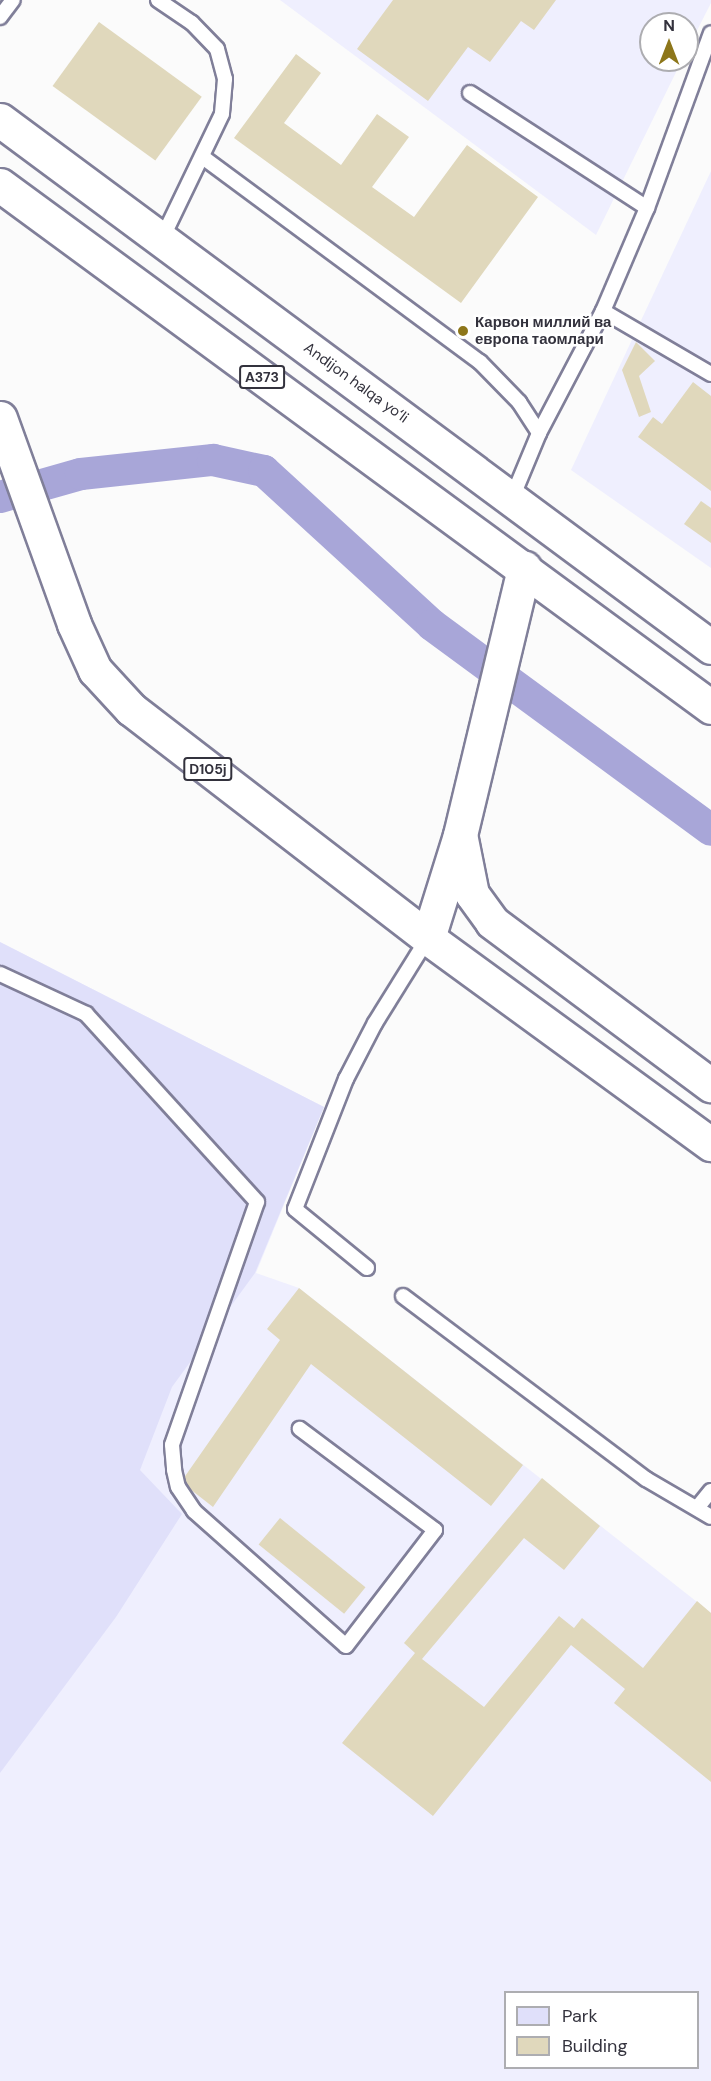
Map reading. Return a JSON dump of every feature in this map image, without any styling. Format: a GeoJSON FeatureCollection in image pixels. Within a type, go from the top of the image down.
{"type":"FeatureCollection","features":[{"type":"Feature","properties":{"kind":"highway","name":"Andijon halqa yo‘li"},"geometry":{"type":"LineString","coordinates":[[0,120],[711,647]]}},
{"type":"Feature","properties":{"kind":"highway","name":"A373"},"geometry":{"type":"LineString","coordinates":[[0,185],[521,581],[711,706]]}},
{"type":"Feature","properties":{"kind":"highway","name":"D105j"},"geometry":{"type":"LineString","coordinates":[[2,423],[48,551],[95,670],[131,709],[428,938],[711,1144]]}},
{"type":"Feature","properties":{"kind":"highway"},"geometry":{"type":"LineString","coordinates":[[428,938],[460,835],[521,581]]}},
{"type":"Feature","properties":{"kind":"highway"},"geometry":{"type":"LineString","coordinates":[[460,835],[472,894],[492,922],[711,1085]]}},
{"type":"Feature","properties":{"kind":"lane"},"geometry":{"type":"LineString","coordinates":[[0,17],[13,0]]}},
{"type":"Feature","properties":{"kind":"lane"},"geometry":{"type":"LineString","coordinates":[[158,0],[192,23],[217,49],[225,79],[222,114],[204,158],[161,241]]}},
{"type":"Feature","properties":{"kind":"lane"},"geometry":{"type":"LineString","coordinates":[[512,498],[539,433],[603,311],[646,208],[711,33]]}},
{"type":"Feature","properties":{"kind":"lane"},"geometry":{"type":"LineString","coordinates":[[470,93],[646,208]]}},
{"type":"Feature","properties":{"kind":"lane"},"geometry":{"type":"LineString","coordinates":[[204,158],[480,362],[519,402],[539,433]]}},
{"type":"Feature","properties":{"kind":"lane"},"geometry":{"type":"LineString","coordinates":[[603,311],[711,374]]}},
{"type":"Feature","properties":{"kind":"lane"},"geometry":{"type":"LineString","coordinates":[[367,1268],[295,1209],[346,1079],[375,1023],[428,938]]}},
{"type":"Feature","properties":{"kind":"lane"},"geometry":{"type":"LineString","coordinates":[[0,974],[86,1014],[257,1202],[172,1445],[174,1470],[178,1487],[194,1511],[346,1646],[435,1530],[300,1428]]}},
{"type":"Feature","properties":{"kind":"lane"},"geometry":{"type":"LineString","coordinates":[[403,1296],[646,1479],[711,1517]]}},
{"type":"Feature","properties":{"kind":"lane"},"geometry":{"type":"LineString","coordinates":[[697,1508],[711,1491]]}},
{"type":"Feature","properties":{"kind":"shaded area"},"geometry":{"type":"Polygon","coordinates":[[[280,0],[711,0],[699,26],[699,12],[639,12],[639,72],[676,72],[596,235],[280,0]]]}},
{"type":"Feature","properties":{"kind":"shaded area"},"geometry":{"type":"Polygon","coordinates":[[[711,171],[711,568],[571,470],[711,171]]]}},
{"type":"Feature","properties":{"kind":"shaded area"},"geometry":{"type":"Polygon","coordinates":[[[0,942],[324,1107],[256,1273],[299,1288],[711,1613],[711,2081],[0,2081],[0,942]]]}},
{"type":"Feature","properties":{"kind":"green space"},"geometry":{"type":"Polygon","coordinates":[[[0,942],[324,1107],[255,1273],[172,1387],[140,1470],[182,1514],[116,1617],[0,1773],[0,942]]]}},
{"type":"Feature","properties":{"kind":"building"},"geometry":{"type":"Polygon","coordinates":[[[393,0],[556,0],[534,30],[521,21],[490,62],[468,47],[428,101],[357,49],[393,0]]]}},
{"type":"Feature","properties":{"kind":"building"},"geometry":{"type":"Polygon","coordinates":[[[99,22],[202,97],[155,161],[53,86],[99,22]]]}},
{"type":"Feature","properties":{"kind":"building"},"geometry":{"type":"Polygon","coordinates":[[[296,54],[321,73],[284,123],[341,165],[377,114],[409,137],[372,187],[414,217],[467,145],[538,197],[461,303],[234,138],[296,54]]]}},
{"type":"Feature","properties":{"kind":"building"},"geometry":{"type":"Polygon","coordinates":[[[636,342],[655,361],[639,376],[651,412],[639,417],[622,370],[636,342]]]}},
{"type":"Feature","properties":{"kind":"building"},"geometry":{"type":"Polygon","coordinates":[[[693,382],[711,396],[711,491],[638,437],[653,417],[662,424],[693,382]]]}},
{"type":"Feature","properties":{"kind":"building"},"geometry":{"type":"Polygon","coordinates":[[[701,501],[711,508],[711,543],[684,524],[701,501]]]}},
{"type":"Feature","properties":{"kind":"building"},"geometry":{"type":"Polygon","coordinates":[[[299,1288],[523,1465],[491,1506],[311,1364],[213,1507],[181,1482],[280,1340],[267,1329],[299,1288]]]}},
{"type":"Feature","properties":{"kind":"building"},"geometry":{"type":"Polygon","coordinates":[[[542,1478],[600,1526],[564,1570],[524,1538],[422,1659],[484,1707],[559,1616],[574,1628],[582,1618],[643,1668],[697,1601],[711,1613],[711,1782],[614,1703],[625,1689],[571,1645],[433,1816],[342,1743],[415,1653],[404,1643],[542,1478]]]}},
{"type":"Feature","properties":{"kind":"building"},"geometry":{"type":"Polygon","coordinates":[[[280,1518],[365,1587],[344,1614],[259,1544],[280,1518]]]}},
{"type":"Feature","properties":{"kind":"waterway"},"geometry":{"type":"LineString","coordinates":[[0,497],[81,474],[213,460],[264,471],[432,625],[711,830]]}},
{"type":"Feature","properties":{"kind":"place","name":"Карвон миллий ва европа таомлари"},"geometry":{"type":"Point","coordinates":[463,331]}}]}
